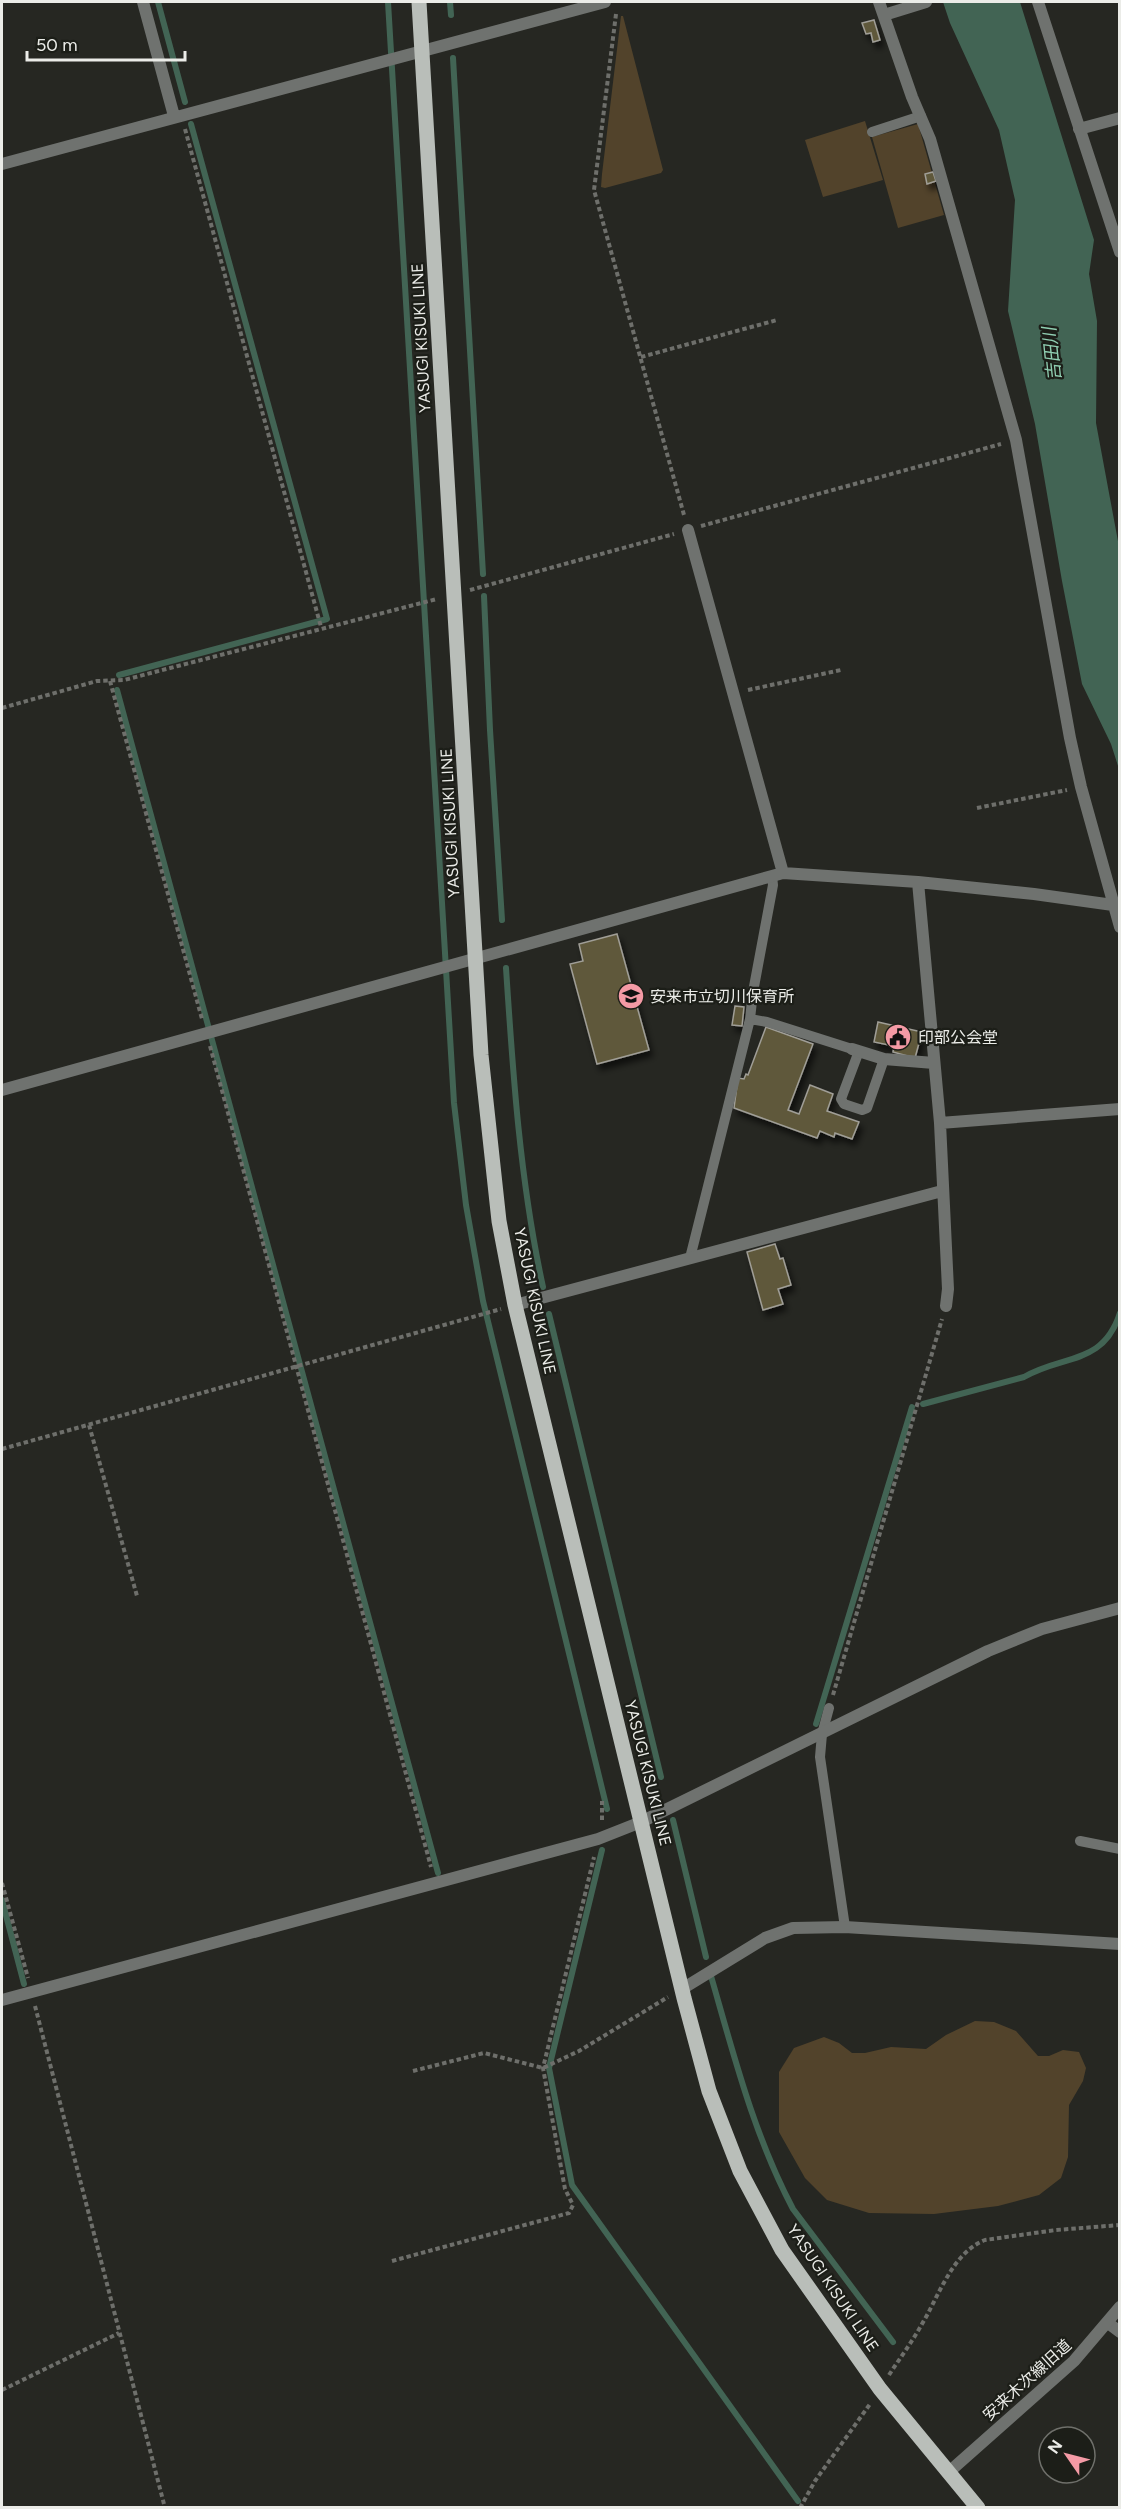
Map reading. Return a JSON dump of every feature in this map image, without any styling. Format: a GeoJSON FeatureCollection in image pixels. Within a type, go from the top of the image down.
{"type":"FeatureCollection","features":[{"type":"Feature","properties":{"kind":"main road","name":"YASUGI KISUKI LINE"},"geometry":{"type":"LineString","coordinates":[[419,2],[481,1055],[499,1221],[515,1305],[682,1989],[710,2091],[740,2171],[782,2250],[880,2388],[978,2508]]}},
{"type":"Feature","properties":{"kind":"street"},"geometry":{"type":"LineString","coordinates":[[143,2],[177,115]]}},
{"type":"Feature","properties":{"kind":"street"},"geometry":{"type":"LineString","coordinates":[[2,164],[177,115],[605,2]]}},
{"type":"Feature","properties":{"kind":"street"},"geometry":{"type":"LineString","coordinates":[[879,2],[889,13],[930,139],[1016,440],[1080,787],[1119,927]]}},
{"type":"Feature","properties":{"kind":"street"},"geometry":{"type":"LineString","coordinates":[[889,13],[926,2]]}},
{"type":"Feature","properties":{"kind":"street"},"geometry":{"type":"LineString","coordinates":[[1038,2],[1119,252]]}},
{"type":"Feature","properties":{"kind":"street"},"geometry":{"type":"LineString","coordinates":[[1078,129],[1119,118]]}},
{"type":"Feature","properties":{"kind":"street"},"geometry":{"type":"LineString","coordinates":[[688,530],[734,693],[778,874]]}},
{"type":"Feature","properties":{"kind":"street"},"geometry":{"type":"LineString","coordinates":[[2,1090],[778,874],[918,882],[1113,905]]}},
{"type":"Feature","properties":{"kind":"street"},"geometry":{"type":"LineString","coordinates":[[918,882],[939,1124],[948,1289],[946,1306]]}},
{"type":"Feature","properties":{"kind":"street"},"geometry":{"type":"LineString","coordinates":[[856,1050],[884,1059],[934,1063]]}},
{"type":"Feature","properties":{"kind":"street"},"geometry":{"type":"LineString","coordinates":[[939,1124],[1119,1109]]}},
{"type":"Feature","properties":{"kind":"street"},"geometry":{"type":"LineString","coordinates":[[515,1305],[942,1191]]}},
{"type":"Feature","properties":{"kind":"street"},"geometry":{"type":"LineString","coordinates":[[2,2000],[598,1839],[641,1822],[1004,1644],[1042,1629],[1119,1608]]}},
{"type":"Feature","properties":{"kind":"street"},"geometry":{"type":"LineString","coordinates":[[682,1989],[765,1938],[784,1930],[845,1927],[1119,1944]]}},
{"type":"Feature","properties":{"kind":"street","name":"安来木次線旧道"},"geometry":{"type":"LineString","coordinates":[[950,2471],[1074,2361],[1119,2307]]}},
{"type":"Feature","properties":{"kind":"street"},"geometry":{"type":"LineString","coordinates":[[1108,2323],[1119,2332]]}},
{"type":"Feature","properties":{"kind":"lane"},"geometry":{"type":"LineString","coordinates":[[872,132],[921,116]]}},
{"type":"Feature","properties":{"kind":"lane"},"geometry":{"type":"LineString","coordinates":[[690,1258],[750,1019],[773,885],[778,874]]}},
{"type":"Feature","properties":{"kind":"lane"},"geometry":{"type":"LineString","coordinates":[[750,1019],[767,1022],[856,1050],[841,1099],[844,1104],[862,1110],[867,1107],[884,1059]]}},
{"type":"Feature","properties":{"kind":"lane"},"geometry":{"type":"LineString","coordinates":[[829,1708],[822,1734],[820,1757],[845,1927]]}},
{"type":"Feature","properties":{"kind":"lane"},"geometry":{"type":"LineString","coordinates":[[1080,1841],[1119,1849]]}},
{"type":"Feature","properties":{"kind":"path"},"geometry":{"type":"LineString","coordinates":[[616,13],[594,190],[688,530]]}},
{"type":"Feature","properties":{"kind":"path"},"geometry":{"type":"LineString","coordinates":[[177,115],[320,622]]}},
{"type":"Feature","properties":{"kind":"path"},"geometry":{"type":"LineString","coordinates":[[641,357],[777,320]]}},
{"type":"Feature","properties":{"kind":"path"},"geometry":{"type":"LineString","coordinates":[[2,708],[97,681],[124,680],[320,622],[454,594],[1016,440]]}},
{"type":"Feature","properties":{"kind":"path"},"geometry":{"type":"LineString","coordinates":[[734,693],[841,670]]}},
{"type":"Feature","properties":{"kind":"path"},"geometry":{"type":"LineString","coordinates":[[977,808],[1080,787]]}},
{"type":"Feature","properties":{"kind":"path"},"geometry":{"type":"LineString","coordinates":[[2,1449],[515,1305]]}},
{"type":"Feature","properties":{"kind":"path"},"geometry":{"type":"LineString","coordinates":[[829,1708],[946,1306]]}},
{"type":"Feature","properties":{"kind":"path"},"geometry":{"type":"LineString","coordinates":[[297,1366],[435,1883]]}},
{"type":"Feature","properties":{"kind":"path"},"geometry":{"type":"LineString","coordinates":[[89,1425],[137,1596]]}},
{"type":"Feature","properties":{"kind":"path"},"geometry":{"type":"LineString","coordinates":[[392,2261],[569,2213],[573,2205],[565,2189],[547,2067],[594,1858]]}},
{"type":"Feature","properties":{"kind":"path"},"geometry":{"type":"LineString","coordinates":[[2,1883],[165,2508]]}},
{"type":"Feature","properties":{"kind":"path"},"geometry":{"type":"LineString","coordinates":[[413,2071],[484,2053],[547,2067],[682,1989]]}},
{"type":"Feature","properties":{"kind":"path"},"geometry":{"type":"LineString","coordinates":[[800,2508],[921,2326],[956,2263],[974,2244],[985,2240],[1056,2230],[1119,2225]]}},
{"type":"Feature","properties":{"kind":"path"},"geometry":{"type":"LineString","coordinates":[[2,2390],[119,2333]]}},
{"type":"Feature","properties":{"kind":"shaded area"},"geometry":{"type":"Polygon","coordinates":[[[621,16],[623,16],[663,170],[661,173],[605,188],[601,187],[602,174],[621,16]]]}},
{"type":"Feature","properties":{"kind":"shaded area"},"geometry":{"type":"Polygon","coordinates":[[[865,121],[883,180],[823,197],[805,140],[865,121]]]}},
{"type":"Feature","properties":{"kind":"shaded area"},"geometry":{"type":"Polygon","coordinates":[[[918,124],[944,215],[898,228],[872,137],[918,124]]]}},
{"type":"Feature","properties":{"kind":"shaded area"},"geometry":{"type":"Polygon","coordinates":[[[975,2021],[994,2022],[1016,2031],[1038,2056],[1049,2056],[1063,2050],[1079,2052],[1086,2068],[1083,2081],[1069,2105],[1068,2157],[1061,2178],[1039,2195],[998,2206],[934,2214],[869,2213],[827,2200],[805,2178],[779,2132],[779,2072],[794,2048],[824,2037],[839,2043],[852,2053],[865,2053],[891,2047],[926,2049],[946,2035],[975,2021]]]}},
{"type":"Feature","properties":{"kind":"water","name":"吉田川"},"geometry":{"type":"Polygon","coordinates":[[[943,2],[1020,2],[1094,240],[1089,274],[1097,321],[1096,423],[1120,552],[1119,769],[1111,744],[1082,684],[1035,424],[1008,311],[1015,200],[999,130],[950,23],[943,2]]]}},
{"type":"Feature","properties":{"kind":"building"},"geometry":{"type":"Polygon","coordinates":[[[874,20],[880,40],[873,42],[871,33],[866,34],[862,23],[874,20]]]}},
{"type":"Feature","properties":{"kind":"building"},"geometry":{"type":"Polygon","coordinates":[[[933,172],[936,181],[927,184],[925,174],[933,172]]]}},
{"type":"Feature","properties":{"kind":"building"},"geometry":{"type":"Polygon","coordinates":[[[617,934],[649,1050],[597,1064],[570,964],[583,961],[579,944],[617,934]]]}},
{"type":"Feature","properties":{"kind":"building"},"geometry":{"type":"Polygon","coordinates":[[[735,1006],[744,1007],[742,1026],[732,1025],[735,1006]]]}},
{"type":"Feature","properties":{"kind":"building","name":"印部公会堂"},"geometry":{"type":"Polygon","coordinates":[[[878,1022],[922,1032],[915,1058],[893,1052],[894,1046],[874,1042],[878,1022]]]}},
{"type":"Feature","properties":{"kind":"building"},"geometry":{"type":"Polygon","coordinates":[[[766,1027],[813,1044],[788,1110],[799,1114],[810,1085],[833,1094],[827,1111],[859,1122],[852,1139],[835,1133],[834,1137],[820,1131],[817,1138],[734,1108],[738,1078],[744,1079],[746,1074],[748,1075],[766,1027]]]}},
{"type":"Feature","properties":{"kind":"building"},"geometry":{"type":"Polygon","coordinates":[[[775,1244],[780,1259],[783,1258],[791,1285],[778,1289],[783,1304],[763,1310],[747,1252],[775,1244]]]}},
{"type":"Feature","properties":{"kind":"waterway"},"geometry":{"type":"LineString","coordinates":[[158,2],[185,102]]}},
{"type":"Feature","properties":{"kind":"waterway"},"geometry":{"type":"LineString","coordinates":[[388,2],[454,1103],[466,1205],[483,1301],[607,1809]]}},
{"type":"Feature","properties":{"kind":"waterway"},"geometry":{"type":"LineString","coordinates":[[450,2],[451,15]]}},
{"type":"Feature","properties":{"kind":"waterway"},"geometry":{"type":"LineString","coordinates":[[453,58],[483,574]]}},
{"type":"Feature","properties":{"kind":"waterway"},"geometry":{"type":"LineString","coordinates":[[119,675],[327,619],[191,124]]}},
{"type":"Feature","properties":{"kind":"waterway"},"geometry":{"type":"LineString","coordinates":[[484,596],[502,920]]}},
{"type":"Feature","properties":{"kind":"waterway"},"geometry":{"type":"LineString","coordinates":[[117,690],[438,1873]]}},
{"type":"Feature","properties":{"kind":"waterway"},"geometry":{"type":"LineString","coordinates":[[506,968],[523,1168],[543,1287]]}},
{"type":"Feature","properties":{"kind":"waterway"},"geometry":{"type":"LineString","coordinates":[[923,1404],[1024,1377],[1080,1356],[1103,1342],[1113,1330],[1120,1313]]}},
{"type":"Feature","properties":{"kind":"waterway"},"geometry":{"type":"LineString","coordinates":[[549,1314],[661,1777]]}},
{"type":"Feature","properties":{"kind":"waterway"},"geometry":{"type":"LineString","coordinates":[[816,1724],[912,1407]]}},
{"type":"Feature","properties":{"kind":"waterway"},"geometry":{"type":"LineString","coordinates":[[673,1820],[706,1957]]}},
{"type":"Feature","properties":{"kind":"waterway"},"geometry":{"type":"LineString","coordinates":[[602,1850],[549,2068],[572,2185],[798,2501]]}},
{"type":"Feature","properties":{"kind":"waterway"},"geometry":{"type":"LineString","coordinates":[[2,1900],[24,1984]]}},
{"type":"Feature","properties":{"kind":"waterway"},"geometry":{"type":"LineString","coordinates":[[711,1976],[756,2124],[779,2181],[793,2209],[893,2342]]}},
{"type":"Feature","properties":{"kind":"place","name":"安来市立切川保育所"},"geometry":{"type":"Point","coordinates":[631,996]}},
{"type":"Feature","properties":{"kind":"place","name":"印部公会堂"},"geometry":{"type":"Point","coordinates":[898,1037]}}]}
